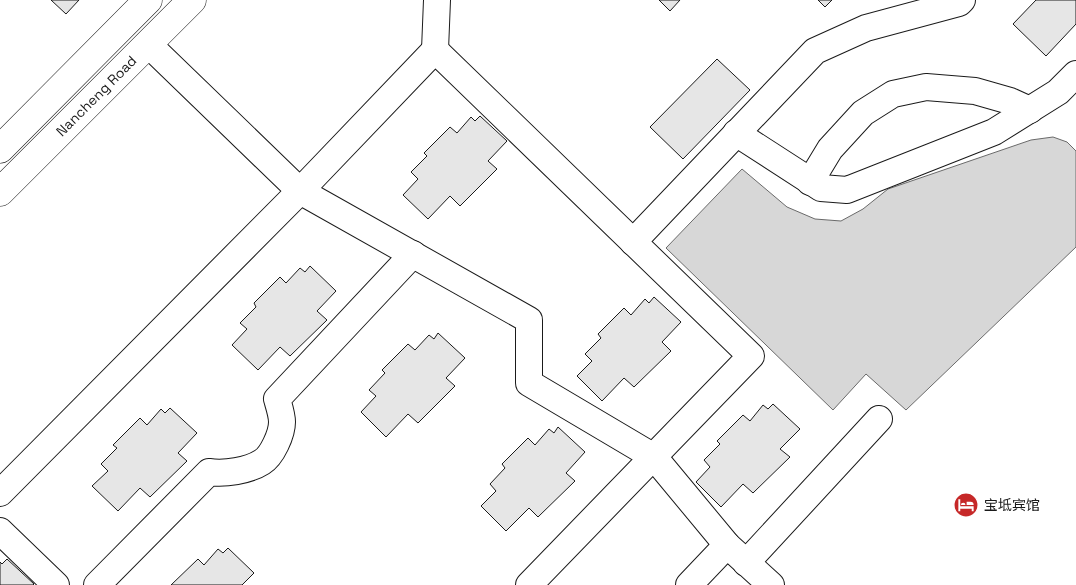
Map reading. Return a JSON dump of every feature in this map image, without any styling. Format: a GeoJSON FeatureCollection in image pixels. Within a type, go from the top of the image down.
{"type":"FeatureCollection","features":[{"type":"Feature","properties":{"kind":"main road"},"geometry":{"type":"LineString","coordinates":[[0,149],[148,0]]}},
{"type":"Feature","properties":{"kind":"main road","name":"Nancheng Road"},"geometry":{"type":"LineString","coordinates":[[0,192],[192,0]]}},
{"type":"Feature","properties":{"kind":"street"},"geometry":{"type":"LineString","coordinates":[[0,493],[300,190],[435,50],[437,0]]}},
{"type":"Feature","properties":{"kind":"street"},"geometry":{"type":"LineString","coordinates":[[634,242],[815,50],[866,28],[959,3],[962,0]]}},
{"type":"Feature","properties":{"kind":"street"},"geometry":{"type":"LineString","coordinates":[[148,44],[300,190],[529,320],[529,383],[654,457],[727,545],[771,585]]}},
{"type":"Feature","properties":{"kind":"street"},"geometry":{"type":"LineString","coordinates":[[435,50],[752,356],[529,585]]}},
{"type":"Feature","properties":{"kind":"street"},"geometry":{"type":"LineString","coordinates":[[736,133],[821,188],[847,190],[994,132],[1058,92],[1076,74]]}},
{"type":"Feature","properties":{"kind":"street"},"geometry":{"type":"LineString","coordinates":[[810,182],[830,149],[863,113],[893,94],[926,87],[975,91],[1010,101],[1030,110]]}},
{"type":"Feature","properties":{"kind":"street"},"geometry":{"type":"LineString","coordinates":[[97,585],[209,472],[219,474],[246,469],[262,462],[276,444],[282,422],[277,399],[413,254]]}},
{"type":"Feature","properties":{"kind":"street"},"geometry":{"type":"LineString","coordinates":[[746,563],[879,420]]}},
{"type":"Feature","properties":{"kind":"street"},"geometry":{"type":"LineString","coordinates":[[0,531],[56,585]]}},
{"type":"Feature","properties":{"kind":"street"},"geometry":{"type":"LineString","coordinates":[[690,585],[727,545]]}},
{"type":"Feature","properties":{"kind":"shaded area"},"geometry":{"type":"Polygon","coordinates":[[[1053,137],[1067,142],[1076,151],[1076,247],[906,410],[866,374],[833,410],[666,248],[742,169],[787,207],[815,219],[841,221],[863,209],[888,189],[1031,140],[1053,137]]]}},
{"type":"Feature","properties":{"kind":"building"},"geometry":{"type":"Polygon","coordinates":[[[51,0],[79,0],[66,14],[51,0]]]}},
{"type":"Feature","properties":{"kind":"building"},"geometry":{"type":"Polygon","coordinates":[[[659,0],[680,0],[670,11],[659,0]]]}},
{"type":"Feature","properties":{"kind":"building"},"geometry":{"type":"Polygon","coordinates":[[[818,0],[832,0],[825,7],[818,0]]]}},
{"type":"Feature","properties":{"kind":"building"},"geometry":{"type":"Polygon","coordinates":[[[1036,0],[1076,0],[1076,24],[1046,56],[1013,24],[1036,0]]]}},
{"type":"Feature","properties":{"kind":"building"},"geometry":{"type":"Polygon","coordinates":[[[717,59],[750,90],[683,159],[650,127],[717,59]]]}},
{"type":"Feature","properties":{"kind":"building"},"geometry":{"type":"Polygon","coordinates":[[[480,116],[507,141],[488,161],[497,169],[460,206],[450,196],[428,219],[403,195],[418,179],[411,172],[427,156],[424,153],[450,127],[457,133],[471,117],[475,121],[480,116]]]}},
{"type":"Feature","properties":{"kind":"building"},"geometry":{"type":"Polygon","coordinates":[[[310,266],[336,291],[317,311],[327,320],[290,356],[280,347],[258,370],[232,345],[247,329],[240,323],[256,307],[254,303],[280,277],[286,283],[300,268],[305,272],[310,266]]]}},
{"type":"Feature","properties":{"kind":"building"},"geometry":{"type":"Polygon","coordinates":[[[654,297],[681,322],[662,342],[671,351],[634,387],[624,378],[602,401],[577,376],[592,361],[585,354],[601,338],[598,334],[624,308],[631,315],[645,299],[649,303],[654,297]]]}},
{"type":"Feature","properties":{"kind":"building"},"geometry":{"type":"Polygon","coordinates":[[[438,333],[465,358],[446,378],[455,386],[418,423],[408,414],[386,437],[361,412],[376,396],[369,390],[385,373],[382,370],[408,344],[415,350],[429,335],[434,339],[438,333]]]}},
{"type":"Feature","properties":{"kind":"building"},"geometry":{"type":"Polygon","coordinates":[[[773,404],[800,429],[780,449],[790,457],[753,493],[743,484],[721,507],[696,482],[710,467],[704,460],[720,444],[717,441],[743,415],[750,421],[763,405],[768,409],[773,404]]]}},
{"type":"Feature","properties":{"kind":"building"},"geometry":{"type":"Polygon","coordinates":[[[170,408],[197,433],[178,453],[187,461],[150,497],[140,488],[118,511],[92,486],[108,471],[101,464],[117,448],[113,445],[140,418],[147,425],[161,409],[165,413],[170,408]]]}},
{"type":"Feature","properties":{"kind":"building"},"geometry":{"type":"Polygon","coordinates":[[[558,427],[585,452],[566,473],[575,481],[538,517],[529,508],[506,531],[481,506],[496,491],[490,484],[505,468],[502,464],[528,438],[535,445],[549,429],[554,433],[558,427]]]}},
{"type":"Feature","properties":{"kind":"building"},"geometry":{"type":"Polygon","coordinates":[[[228,548],[254,573],[242,585],[171,585],[198,559],[204,565],[218,549],[223,553],[228,548]]]}},
{"type":"Feature","properties":{"kind":"building"},"geometry":{"type":"Polygon","coordinates":[[[7,559],[34,584],[0,585],[0,562],[2,564],[7,559]]]}},
{"type":"Feature","properties":{"kind":"place","name":"宝坻宾馆"},"geometry":{"type":"Point","coordinates":[966,505]}}]}
